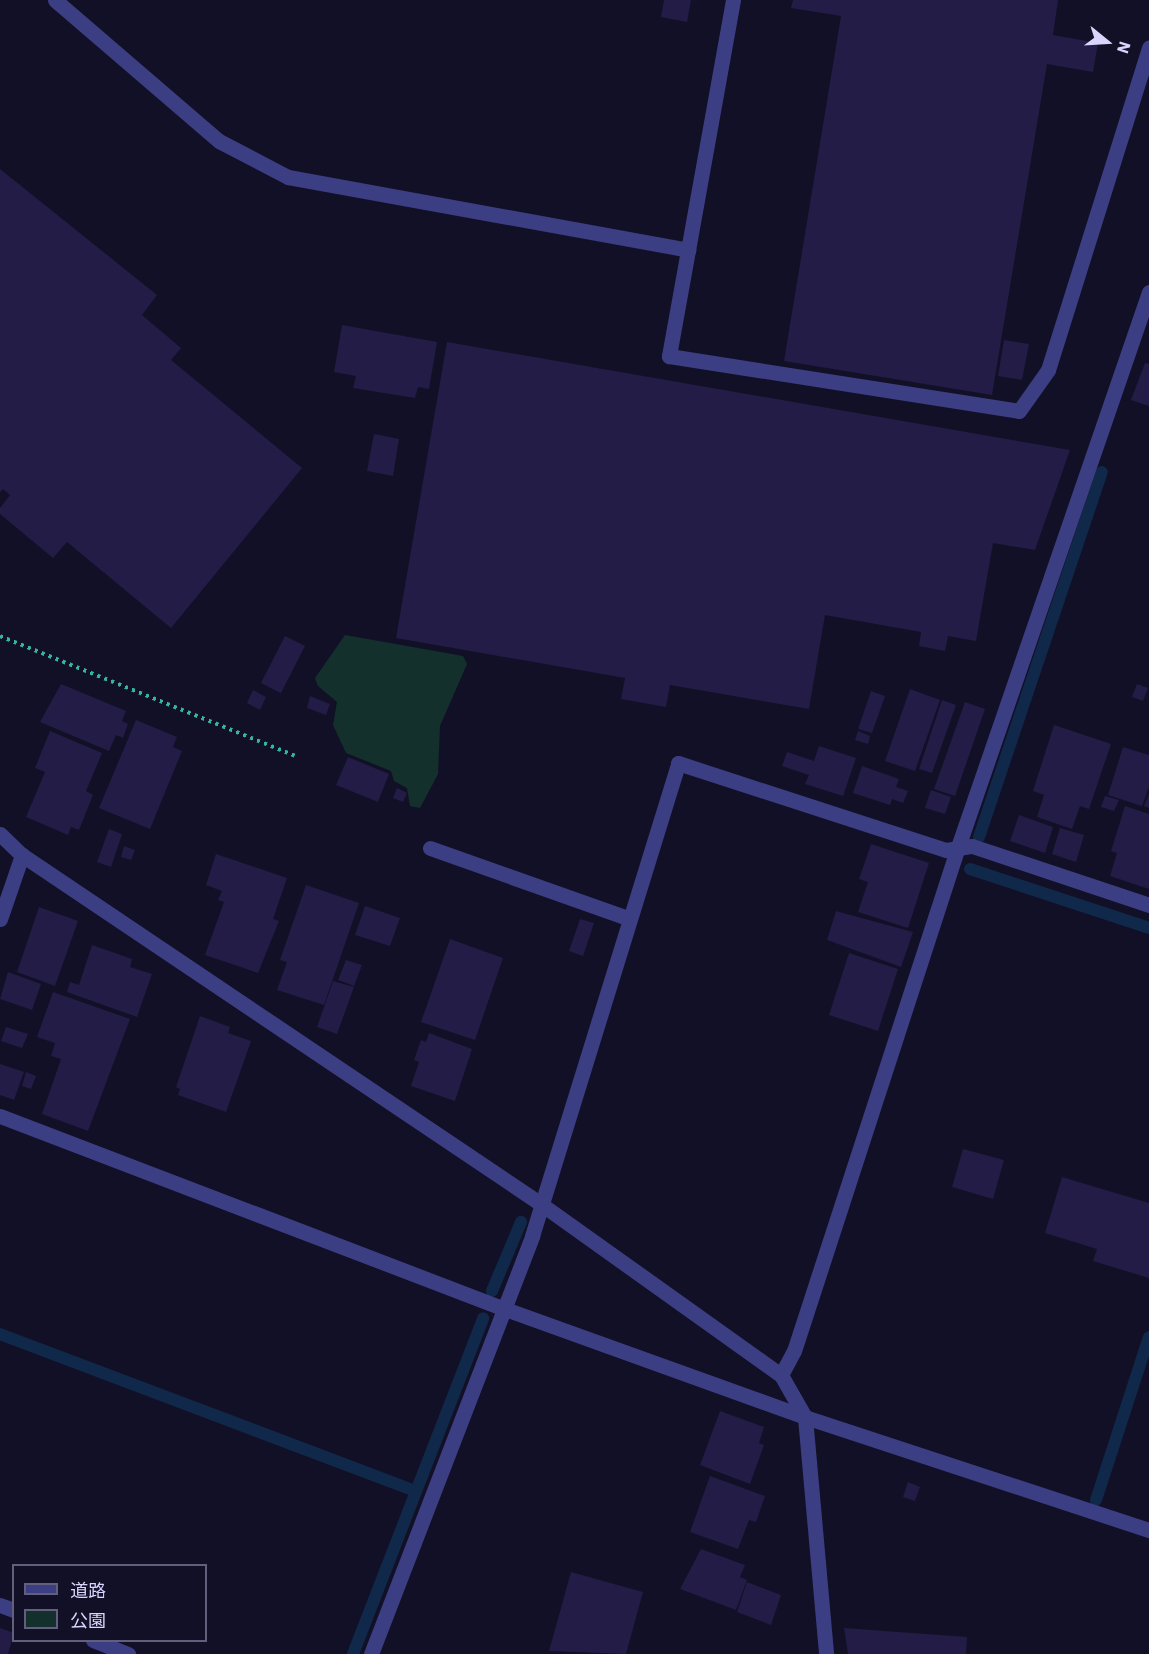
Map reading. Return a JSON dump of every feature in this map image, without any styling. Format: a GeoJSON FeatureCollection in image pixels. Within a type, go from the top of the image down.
{"type":"FeatureCollection","features":[{"type":"Feature","properties":{"kind":"street"},"geometry":{"type":"LineString","coordinates":[[55,0],[219,141],[288,177],[688,250]]}},
{"type":"Feature","properties":{"kind":"street"},"geometry":{"type":"LineString","coordinates":[[733,0],[669,356],[1019,411],[1048,370],[1149,47]]}},
{"type":"Feature","properties":{"kind":"street"},"geometry":{"type":"LineString","coordinates":[[782,1375],[794,1351],[958,847],[1149,292]]}},
{"type":"Feature","properties":{"kind":"street"},"geometry":{"type":"LineString","coordinates":[[371,1654],[505,1309],[541,1204],[678,763],[946,850],[972,846],[1149,905]]}},
{"type":"Feature","properties":{"kind":"street"},"geometry":{"type":"LineString","coordinates":[[0,834],[22,855],[541,1204],[782,1375],[805,1417],[826,1654]]}},
{"type":"Feature","properties":{"kind":"street"},"geometry":{"type":"LineString","coordinates":[[430,848],[628,918]]}},
{"type":"Feature","properties":{"kind":"street"},"geometry":{"type":"LineString","coordinates":[[0,919],[22,855]]}},
{"type":"Feature","properties":{"kind":"street"},"geometry":{"type":"LineString","coordinates":[[0,1116],[505,1309],[805,1417],[1149,1530]]}},
{"type":"Feature","properties":{"kind":"street"},"geometry":{"type":"LineString","coordinates":[[96,1642],[128,1654]]}},
{"type":"Feature","properties":{"kind":"path"},"geometry":{"type":"LineString","coordinates":[[0,636],[295,756]]}},
{"type":"Feature","properties":{"kind":"green space"},"geometry":{"type":"Polygon","coordinates":[[[345,635],[463,656],[467,664],[440,726],[438,774],[420,808],[410,806],[407,788],[394,781],[391,771],[346,753],[333,725],[337,702],[318,686],[315,678],[345,635]]]}},
{"type":"Feature","properties":{"kind":"building"},"geometry":{"type":"Polygon","coordinates":[[[664,0],[691,0],[687,22],[661,17],[664,0]]]}},
{"type":"Feature","properties":{"kind":"building"},"geometry":{"type":"Polygon","coordinates":[[[793,0],[1058,0],[1053,35],[1098,43],[1093,72],[1047,64],[992,395],[784,361],[841,16],[791,8],[793,0]]]}},
{"type":"Feature","properties":{"kind":"building"},"geometry":{"type":"Polygon","coordinates":[[[0,169],[157,295],[142,315],[181,348],[171,360],[302,468],[171,628],[67,542],[53,558],[0,514],[0,508],[10,495],[3,489],[0,492],[0,169]]]}},
{"type":"Feature","properties":{"kind":"building"},"geometry":{"type":"Polygon","coordinates":[[[342,325],[437,342],[429,389],[418,387],[415,398],[353,388],[356,376],[334,372],[342,325]]]}},
{"type":"Feature","properties":{"kind":"building"},"geometry":{"type":"Polygon","coordinates":[[[1004,340],[1029,344],[1022,380],[998,376],[1004,340]]]}},
{"type":"Feature","properties":{"kind":"building"},"geometry":{"type":"Polygon","coordinates":[[[447,342],[1070,450],[1035,550],[993,543],[976,641],[948,636],[945,651],[919,646],[921,632],[825,615],[809,709],[670,685],[666,707],[621,699],[625,678],[396,638],[447,342]]]}},
{"type":"Feature","properties":{"kind":"building"},"geometry":{"type":"Polygon","coordinates":[[[1145,363],[1149,364],[1149,406],[1131,400],[1145,363]]]}},
{"type":"Feature","properties":{"kind":"building"},"geometry":{"type":"Polygon","coordinates":[[[374,434],[399,439],[393,476],[367,471],[374,434]]]}},
{"type":"Feature","properties":{"kind":"building"},"geometry":{"type":"Polygon","coordinates":[[[285,636],[305,646],[281,693],[261,683],[285,636]]]}},
{"type":"Feature","properties":{"kind":"building"},"geometry":{"type":"Polygon","coordinates":[[[61,684],[126,711],[122,721],[128,724],[123,738],[116,735],[109,751],[40,722],[61,684]]]}},
{"type":"Feature","properties":{"kind":"building"},"geometry":{"type":"Polygon","coordinates":[[[1137,684],[1148,688],[1143,701],[1132,697],[1137,684]]]}},
{"type":"Feature","properties":{"kind":"building"},"geometry":{"type":"Polygon","coordinates":[[[910,689],[940,700],[915,771],[885,761],[910,689]]]}},
{"type":"Feature","properties":{"kind":"building"},"geometry":{"type":"Polygon","coordinates":[[[253,690],[266,697],[260,710],[247,703],[253,690]]]}},
{"type":"Feature","properties":{"kind":"building"},"geometry":{"type":"Polygon","coordinates":[[[871,691],[885,696],[872,733],[858,729],[871,691]]]}},
{"type":"Feature","properties":{"kind":"building"},"geometry":{"type":"Polygon","coordinates":[[[310,696],[330,704],[326,715],[307,708],[310,696]]]}},
{"type":"Feature","properties":{"kind":"building"},"geometry":{"type":"Polygon","coordinates":[[[942,700],[956,705],[932,773],[919,769],[942,700]]]}},
{"type":"Feature","properties":{"kind":"building"},"geometry":{"type":"Polygon","coordinates":[[[965,702],[985,709],[955,796],[934,789],[965,702]]]}},
{"type":"Feature","properties":{"kind":"building"},"geometry":{"type":"Polygon","coordinates":[[[136,720],[177,737],[173,747],[182,751],[150,829],[99,808],[136,720]]]}},
{"type":"Feature","properties":{"kind":"building"},"geometry":{"type":"Polygon","coordinates":[[[1054,725],[1111,744],[1089,809],[1080,806],[1072,829],[1037,817],[1044,795],[1033,791],[1054,725]]]}},
{"type":"Feature","properties":{"kind":"building"},"geometry":{"type":"Polygon","coordinates":[[[50,731],[102,753],[86,791],[93,795],[79,830],[71,827],[68,835],[26,817],[45,772],[35,768],[50,731]]]}},
{"type":"Feature","properties":{"kind":"building"},"geometry":{"type":"Polygon","coordinates":[[[858,731],[870,736],[868,744],[855,740],[858,731]]]}},
{"type":"Feature","properties":{"kind":"building"},"geometry":{"type":"Polygon","coordinates":[[[819,746],[856,758],[843,796],[805,784],[809,775],[782,766],[787,752],[814,761],[819,746]]]}},
{"type":"Feature","properties":{"kind":"building"},"geometry":{"type":"Polygon","coordinates":[[[1123,747],[1149,755],[1149,787],[1142,806],[1108,795],[1123,747]]]}},
{"type":"Feature","properties":{"kind":"building"},"geometry":{"type":"Polygon","coordinates":[[[348,757],[389,774],[378,802],[336,785],[348,757]]]}},
{"type":"Feature","properties":{"kind":"building"},"geometry":{"type":"Polygon","coordinates":[[[862,766],[899,779],[896,787],[908,791],[903,803],[892,799],[890,805],[853,793],[862,766]]]}},
{"type":"Feature","properties":{"kind":"building"},"geometry":{"type":"Polygon","coordinates":[[[397,788],[407,793],[403,802],[393,798],[397,788]]]}},
{"type":"Feature","properties":{"kind":"building"},"geometry":{"type":"Polygon","coordinates":[[[931,790],[951,797],[945,814],[925,808],[931,790]]]}},
{"type":"Feature","properties":{"kind":"building"},"geometry":{"type":"Polygon","coordinates":[[[1149,794],[1149,808],[1144,806],[1149,794]]]}},
{"type":"Feature","properties":{"kind":"building"},"geometry":{"type":"Polygon","coordinates":[[[1105,796],[1119,800],[1114,811],[1101,807],[1105,796]]]}},
{"type":"Feature","properties":{"kind":"building"},"geometry":{"type":"Polygon","coordinates":[[[1125,806],[1149,814],[1149,889],[1110,876],[1117,853],[1111,851],[1125,806]]]}},
{"type":"Feature","properties":{"kind":"building"},"geometry":{"type":"Polygon","coordinates":[[[1019,815],[1053,827],[1045,853],[1010,841],[1019,815]]]}},
{"type":"Feature","properties":{"kind":"building"},"geometry":{"type":"Polygon","coordinates":[[[1060,828],[1084,835],[1076,862],[1052,854],[1060,828]]]}},
{"type":"Feature","properties":{"kind":"building"},"geometry":{"type":"Polygon","coordinates":[[[109,829],[122,834],[111,867],[97,862],[109,829]]]}},
{"type":"Feature","properties":{"kind":"building"},"geometry":{"type":"Polygon","coordinates":[[[871,844],[929,863],[908,928],[858,912],[868,882],[859,879],[871,844]]]}},
{"type":"Feature","properties":{"kind":"building"},"geometry":{"type":"Polygon","coordinates":[[[124,846],[135,850],[131,860],[121,857],[124,846]]]}},
{"type":"Feature","properties":{"kind":"building"},"geometry":{"type":"Polygon","coordinates":[[[216,854],[287,878],[273,919],[279,921],[258,973],[205,955],[224,902],[218,900],[222,891],[206,885],[216,854]]]}},
{"type":"Feature","properties":{"kind":"building"},"geometry":{"type":"Polygon","coordinates":[[[306,885],[359,903],[324,1005],[277,990],[287,962],[280,960],[306,885]]]}},
{"type":"Feature","properties":{"kind":"building"},"geometry":{"type":"Polygon","coordinates":[[[365,906],[400,918],[390,946],[355,935],[365,906]]]}},
{"type":"Feature","properties":{"kind":"building"},"geometry":{"type":"Polygon","coordinates":[[[39,907],[78,921],[55,986],[17,972],[39,907]]]}},
{"type":"Feature","properties":{"kind":"building"},"geometry":{"type":"Polygon","coordinates":[[[836,911],[913,932],[901,967],[827,940],[836,911]]]}},
{"type":"Feature","properties":{"kind":"building"},"geometry":{"type":"Polygon","coordinates":[[[580,919],[594,923],[583,956],[569,951],[580,919]]]}},
{"type":"Feature","properties":{"kind":"building"},"geometry":{"type":"Polygon","coordinates":[[[450,939],[503,958],[475,1040],[421,1022],[450,939]]]}},
{"type":"Feature","properties":{"kind":"building"},"geometry":{"type":"Polygon","coordinates":[[[92,945],[132,959],[130,967],[152,974],[137,1017],[67,992],[70,982],[79,985],[92,945]]]}},
{"type":"Feature","properties":{"kind":"building"},"geometry":{"type":"Polygon","coordinates":[[[849,953],[898,969],[878,1031],[829,1015],[849,953]]]}},
{"type":"Feature","properties":{"kind":"building"},"geometry":{"type":"Polygon","coordinates":[[[346,960],[362,965],[354,986],[338,980],[346,960]]]}},
{"type":"Feature","properties":{"kind":"building"},"geometry":{"type":"Polygon","coordinates":[[[8,972],[41,984],[32,1010],[0,999],[8,972]]]}},
{"type":"Feature","properties":{"kind":"building"},"geometry":{"type":"Polygon","coordinates":[[[333,981],[354,987],[337,1034],[317,1027],[333,981]]]}},
{"type":"Feature","properties":{"kind":"building"},"geometry":{"type":"Polygon","coordinates":[[[53,992],[130,1019],[88,1131],[42,1114],[61,1059],[51,1056],[55,1043],[37,1037],[53,992]]]}},
{"type":"Feature","properties":{"kind":"building"},"geometry":{"type":"Polygon","coordinates":[[[200,1016],[230,1027],[228,1033],[251,1041],[226,1112],[178,1095],[180,1089],[176,1087],[200,1016]]]}},
{"type":"Feature","properties":{"kind":"building"},"geometry":{"type":"Polygon","coordinates":[[[6,1027],[28,1034],[22,1048],[1,1041],[6,1027]]]}},
{"type":"Feature","properties":{"kind":"building"},"geometry":{"type":"Polygon","coordinates":[[[429,1033],[472,1049],[455,1101],[411,1086],[419,1062],[414,1060],[421,1040],[426,1042],[429,1033]]]}},
{"type":"Feature","properties":{"kind":"building"},"geometry":{"type":"Polygon","coordinates":[[[0,1064],[24,1072],[14,1100],[0,1095],[0,1064]]]}},
{"type":"Feature","properties":{"kind":"building"},"geometry":{"type":"Polygon","coordinates":[[[26,1072],[36,1076],[31,1089],[22,1086],[26,1072]]]}},
{"type":"Feature","properties":{"kind":"building"},"geometry":{"type":"Polygon","coordinates":[[[963,1149],[1004,1160],[993,1199],[952,1187],[963,1149]]]}},
{"type":"Feature","properties":{"kind":"building"},"geometry":{"type":"Polygon","coordinates":[[[1062,1177],[1149,1203],[1149,1278],[1093,1261],[1097,1249],[1045,1233],[1062,1177]]]}},
{"type":"Feature","properties":{"kind":"building"},"geometry":{"type":"Polygon","coordinates":[[[720,1411],[764,1427],[759,1443],[764,1445],[750,1484],[700,1465],[720,1411]]]}},
{"type":"Feature","properties":{"kind":"building"},"geometry":{"type":"Polygon","coordinates":[[[710,1476],[765,1496],[756,1522],[749,1520],[738,1549],[690,1532],[710,1476]]]}},
{"type":"Feature","properties":{"kind":"building"},"geometry":{"type":"Polygon","coordinates":[[[908,1482],[920,1487],[915,1501],[903,1497],[908,1482]]]}},
{"type":"Feature","properties":{"kind":"building"},"geometry":{"type":"Polygon","coordinates":[[[701,1549],[745,1565],[740,1577],[747,1580],[736,1610],[680,1589],[701,1549]]]}},
{"type":"Feature","properties":{"kind":"building"},"geometry":{"type":"Polygon","coordinates":[[[571,1572],[643,1592],[626,1654],[549,1651],[571,1572]]]}},
{"type":"Feature","properties":{"kind":"building"},"geometry":{"type":"Polygon","coordinates":[[[747,1582],[781,1595],[771,1625],[737,1612],[747,1582]]]}},
{"type":"Feature","properties":{"kind":"building"},"geometry":{"type":"Polygon","coordinates":[[[0,1628],[12,1632],[12,1640],[8,1654],[0,1654],[0,1628]]]}},
{"type":"Feature","properties":{"kind":"building"},"geometry":{"type":"Polygon","coordinates":[[[844,1628],[967,1637],[966,1654],[848,1654],[844,1628]]]}},
{"type":"Feature","properties":{"kind":"waterway"},"geometry":{"type":"LineString","coordinates":[[979,837],[1102,472]]}},
{"type":"Feature","properties":{"kind":"waterway"},"geometry":{"type":"LineString","coordinates":[[970,869],[1149,928]]}},
{"type":"Feature","properties":{"kind":"waterway"},"geometry":{"type":"LineString","coordinates":[[492,1291],[521,1222]]}},
{"type":"Feature","properties":{"kind":"waterway"},"geometry":{"type":"LineString","coordinates":[[353,1654],[483,1318]]}},
{"type":"Feature","properties":{"kind":"waterway"},"geometry":{"type":"LineString","coordinates":[[0,1334],[416,1491]]}},
{"type":"Feature","properties":{"kind":"waterway"},"geometry":{"type":"LineString","coordinates":[[1096,1500],[1149,1337]]}}]}
